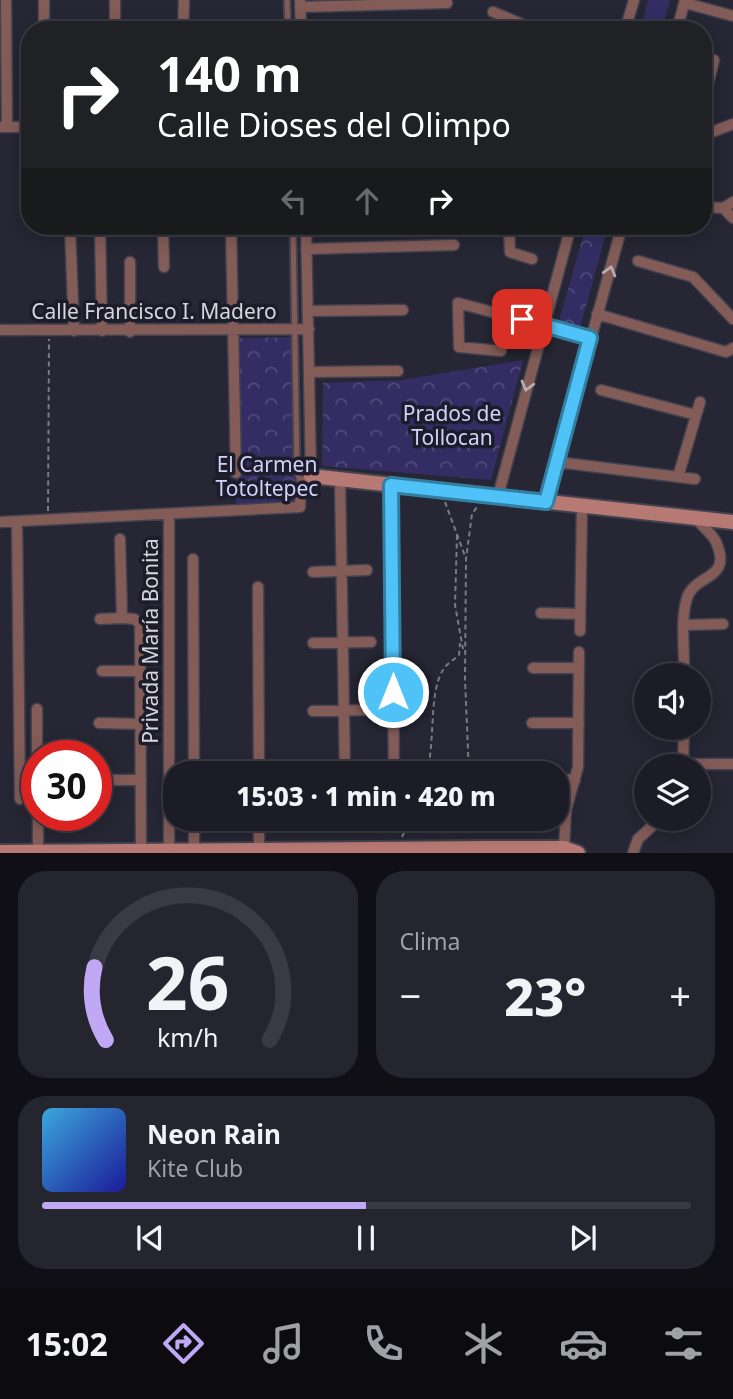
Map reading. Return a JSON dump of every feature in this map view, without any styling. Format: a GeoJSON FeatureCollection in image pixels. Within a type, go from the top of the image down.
{"type":"FeatureCollection","features":[{"type":"Feature","properties":{"kind":"main road"},"geometry":{"type":"LineString","coordinates":[[306,480],[340,480],[443,490],[733,522]]}},
{"type":"Feature","properties":{"kind":"main road"},"geometry":{"type":"LineString","coordinates":[[0,852],[472,849],[571,851]]}},
{"type":"Feature","properties":{"kind":"street"},"geometry":{"type":"LineString","coordinates":[[4,127],[6,0]]}},
{"type":"Feature","properties":{"kind":"street"},"geometry":{"type":"LineString","coordinates":[[44,0],[44,21]]}},
{"type":"Feature","properties":{"kind":"street"},"geometry":{"type":"LineString","coordinates":[[115,0],[115,21]]}},
{"type":"Feature","properties":{"kind":"street"},"geometry":{"type":"LineString","coordinates":[[183,21],[184,0]]}},
{"type":"Feature","properties":{"kind":"street"},"geometry":{"type":"LineString","coordinates":[[627,21],[630,1]]}},
{"type":"Feature","properties":{"kind":"street"},"geometry":{"type":"LineString","coordinates":[[679,21],[685,1],[733,16]]}},
{"type":"Feature","properties":{"kind":"street"},"geometry":{"type":"LineString","coordinates":[[301,21],[300,3],[447,3]]}},
{"type":"Feature","properties":{"kind":"street"},"geometry":{"type":"LineString","coordinates":[[493,12],[514,21]]}},
{"type":"Feature","properties":{"kind":"street"},"geometry":{"type":"LineString","coordinates":[[712,68],[714,60]]}},
{"type":"Feature","properties":{"kind":"street"},"geometry":{"type":"LineString","coordinates":[[712,132],[733,124]]}},
{"type":"Feature","properties":{"kind":"street"},"geometry":{"type":"LineString","coordinates":[[712,207],[723,208],[733,202]]}},
{"type":"Feature","properties":{"kind":"street"},"geometry":{"type":"LineString","coordinates":[[723,208],[733,218]]}},
{"type":"Feature","properties":{"kind":"street"},"geometry":{"type":"LineString","coordinates":[[70,235],[74,331]]}},
{"type":"Feature","properties":{"kind":"street"},"geometry":{"type":"LineString","coordinates":[[100,235],[102,331]]}},
{"type":"Feature","properties":{"kind":"street"},"geometry":{"type":"LineString","coordinates":[[163,235],[164,267]]}},
{"type":"Feature","properties":{"kind":"street"},"geometry":{"type":"LineString","coordinates":[[231,235],[236,473]]}},
{"type":"Feature","properties":{"kind":"street"},"geometry":{"type":"LineString","coordinates":[[0,522],[296,509],[302,503],[306,480],[310,372],[306,235]]}},
{"type":"Feature","properties":{"kind":"street"},"geometry":{"type":"LineString","coordinates":[[509,235],[510,252],[532,259]]}},
{"type":"Feature","properties":{"kind":"street"},"geometry":{"type":"LineString","coordinates":[[492,495],[569,235]]}},
{"type":"Feature","properties":{"kind":"street"},"geometry":{"type":"LineString","coordinates":[[546,502],[619,235]]}},
{"type":"Feature","properties":{"kind":"street"},"geometry":{"type":"LineString","coordinates":[[306,249],[454,245]]}},
{"type":"Feature","properties":{"kind":"street"},"geometry":{"type":"LineString","coordinates":[[638,261],[693,277],[733,319]]}},
{"type":"Feature","properties":{"kind":"street"},"geometry":{"type":"LineString","coordinates":[[130,262],[130,331]]}},
{"type":"Feature","properties":{"kind":"street"},"geometry":{"type":"LineString","coordinates":[[501,351],[459,347],[458,303],[590,338]]}},
{"type":"Feature","properties":{"kind":"street"},"geometry":{"type":"LineString","coordinates":[[309,311],[403,310]]}},
{"type":"Feature","properties":{"kind":"street"},"geometry":{"type":"LineString","coordinates":[[597,314],[726,352],[733,348]]}},
{"type":"Feature","properties":{"kind":"street","name":"Calle Francisco I. Madero"},"geometry":{"type":"LineString","coordinates":[[0,330],[309,329]]}},
{"type":"Feature","properties":{"kind":"street"},"geometry":{"type":"LineString","coordinates":[[310,372],[398,370]]}},
{"type":"Feature","properties":{"kind":"street"},"geometry":{"type":"LineString","coordinates":[[601,390],[696,415]]}},
{"type":"Feature","properties":{"kind":"street"},"geometry":{"type":"LineString","coordinates":[[678,477],[700,402]]}},
{"type":"Feature","properties":{"kind":"street"},"geometry":{"type":"LineString","coordinates":[[557,462],[695,479]]}},
{"type":"Feature","properties":{"kind":"street"},"geometry":{"type":"LineString","coordinates":[[340,480],[345,761]]}},
{"type":"Feature","properties":{"kind":"street"},"geometry":{"type":"LineString","coordinates":[[391,485],[394,761]]}},
{"type":"Feature","properties":{"kind":"street"},"geometry":{"type":"LineString","coordinates":[[580,631],[582,505]]}},
{"type":"Feature","properties":{"kind":"street","name":"Privada María Bonita"},"geometry":{"type":"LineString","coordinates":[[169,515],[169,852]]}},
{"type":"Feature","properties":{"kind":"street"},"geometry":{"type":"LineString","coordinates":[[684,663],[686,603],[691,590],[715,574],[721,565],[715,539],[695,517]]}},
{"type":"Feature","properties":{"kind":"street"},"geometry":{"type":"LineString","coordinates":[[17,522],[20,799]]}},
{"type":"Feature","properties":{"kind":"street"},"geometry":{"type":"LineString","coordinates":[[120,539],[122,618]]}},
{"type":"Feature","properties":{"kind":"street"},"geometry":{"type":"LineString","coordinates":[[192,559],[194,761]]}},
{"type":"Feature","properties":{"kind":"street"},"geometry":{"type":"LineString","coordinates":[[313,572],[367,570]]}},
{"type":"Feature","properties":{"kind":"street"},"geometry":{"type":"LineString","coordinates":[[258,587],[259,761]]}},
{"type":"Feature","properties":{"kind":"street"},"geometry":{"type":"LineString","coordinates":[[541,613],[580,614]]}},
{"type":"Feature","properties":{"kind":"street"},"geometry":{"type":"LineString","coordinates":[[100,618],[134,619],[140,624],[141,852]]}},
{"type":"Feature","properties":{"kind":"street"},"geometry":{"type":"LineString","coordinates":[[685,625],[723,624]]}},
{"type":"Feature","properties":{"kind":"street"},"geometry":{"type":"LineString","coordinates":[[313,643],[371,642]]}},
{"type":"Feature","properties":{"kind":"street"},"geometry":{"type":"LineString","coordinates":[[571,851],[566,810],[575,779],[579,723],[579,652]]}},
{"type":"Feature","properties":{"kind":"street"},"geometry":{"type":"LineString","coordinates":[[533,668],[579,668]]}},
{"type":"Feature","properties":{"kind":"street"},"geometry":{"type":"LineString","coordinates":[[102,671],[140,671]]}},
{"type":"Feature","properties":{"kind":"street"},"geometry":{"type":"LineString","coordinates":[[37,709],[37,740]]}},
{"type":"Feature","properties":{"kind":"street"},"geometry":{"type":"LineString","coordinates":[[313,711],[370,710]]}},
{"type":"Feature","properties":{"kind":"street"},"geometry":{"type":"LineString","coordinates":[[99,723],[140,724]]}},
{"type":"Feature","properties":{"kind":"street"},"geometry":{"type":"LineString","coordinates":[[531,723],[579,723]]}},
{"type":"Feature","properties":{"kind":"street"},"geometry":{"type":"LineString","coordinates":[[711,764],[733,764]]}},
{"type":"Feature","properties":{"kind":"street"},"geometry":{"type":"LineString","coordinates":[[112,779],[141,780]]}},
{"type":"Feature","properties":{"kind":"street"},"geometry":{"type":"LineString","coordinates":[[569,779],[575,779]]}},
{"type":"Feature","properties":{"kind":"street"},"geometry":{"type":"LineString","coordinates":[[37,831],[38,852]]}},
{"type":"Feature","properties":{"kind":"street"},"geometry":{"type":"LineString","coordinates":[[194,831],[194,852]]}},
{"type":"Feature","properties":{"kind":"street"},"geometry":{"type":"LineString","coordinates":[[259,831],[259,851]]}},
{"type":"Feature","properties":{"kind":"street"},"geometry":{"type":"LineString","coordinates":[[633,853],[638,839],[647,831]]}},
{"type":"Feature","properties":{"kind":"lane"},"geometry":{"type":"LineString","coordinates":[[287,0],[288,21]]}},
{"type":"Feature","properties":{"kind":"lane"},"geometry":{"type":"LineString","coordinates":[[293,235],[297,470],[306,480]]}},
{"type":"Feature","properties":{"kind":"path"},"geometry":{"type":"LineString","coordinates":[[48,521],[49,330]]}},
{"type":"Feature","properties":{"kind":"path"},"geometry":{"type":"LineString","coordinates":[[443,490],[466,559]]}},
{"type":"Feature","properties":{"kind":"path"},"geometry":{"type":"LineString","coordinates":[[468,761],[464,650],[467,617],[466,559],[472,514],[492,495]]}},
{"type":"Feature","properties":{"kind":"path"},"geometry":{"type":"LineString","coordinates":[[431,761],[433,723],[442,671],[459,655],[455,606],[457,536]]}},
{"type":"Feature","properties":{"kind":"path"},"geometry":{"type":"LineString","coordinates":[[460,643],[464,650]]}},
{"type":"Feature","properties":{"kind":"path"},"geometry":{"type":"LineString","coordinates":[[395,850],[396,842],[405,831]]}},
{"type":"Feature","properties":{"kind":"path"},"geometry":{"type":"LineString","coordinates":[[470,831],[472,849]]}},
{"type":"Feature","properties":{"kind":"green space"},"geometry":{"type":"Polygon","coordinates":[[[648,0],[670,0],[664,21],[642,21],[648,0]]]}},
{"type":"Feature","properties":{"kind":"green space"},"geometry":{"type":"Polygon","coordinates":[[[583,235],[606,235],[580,328],[559,321],[583,235]]]}},
{"type":"Feature","properties":{"kind":"green space","name":"El Carmen Totoltepec"},"geometry":{"type":"Polygon","coordinates":[[[296,337],[300,507],[236,507],[239,338],[296,337]]]}},
{"type":"Feature","properties":{"kind":"green space","name":"Prados de Tollocan"},"geometry":{"type":"Polygon","coordinates":[[[523,360],[491,480],[322,466],[323,383],[402,380],[523,360]]]}},
{"type":"Feature","properties":{"kind":"route"},"geometry":{"type":"LineString","coordinates":[[393,692],[391,485],[546,502],[590,338],[522,319]]}}]}
